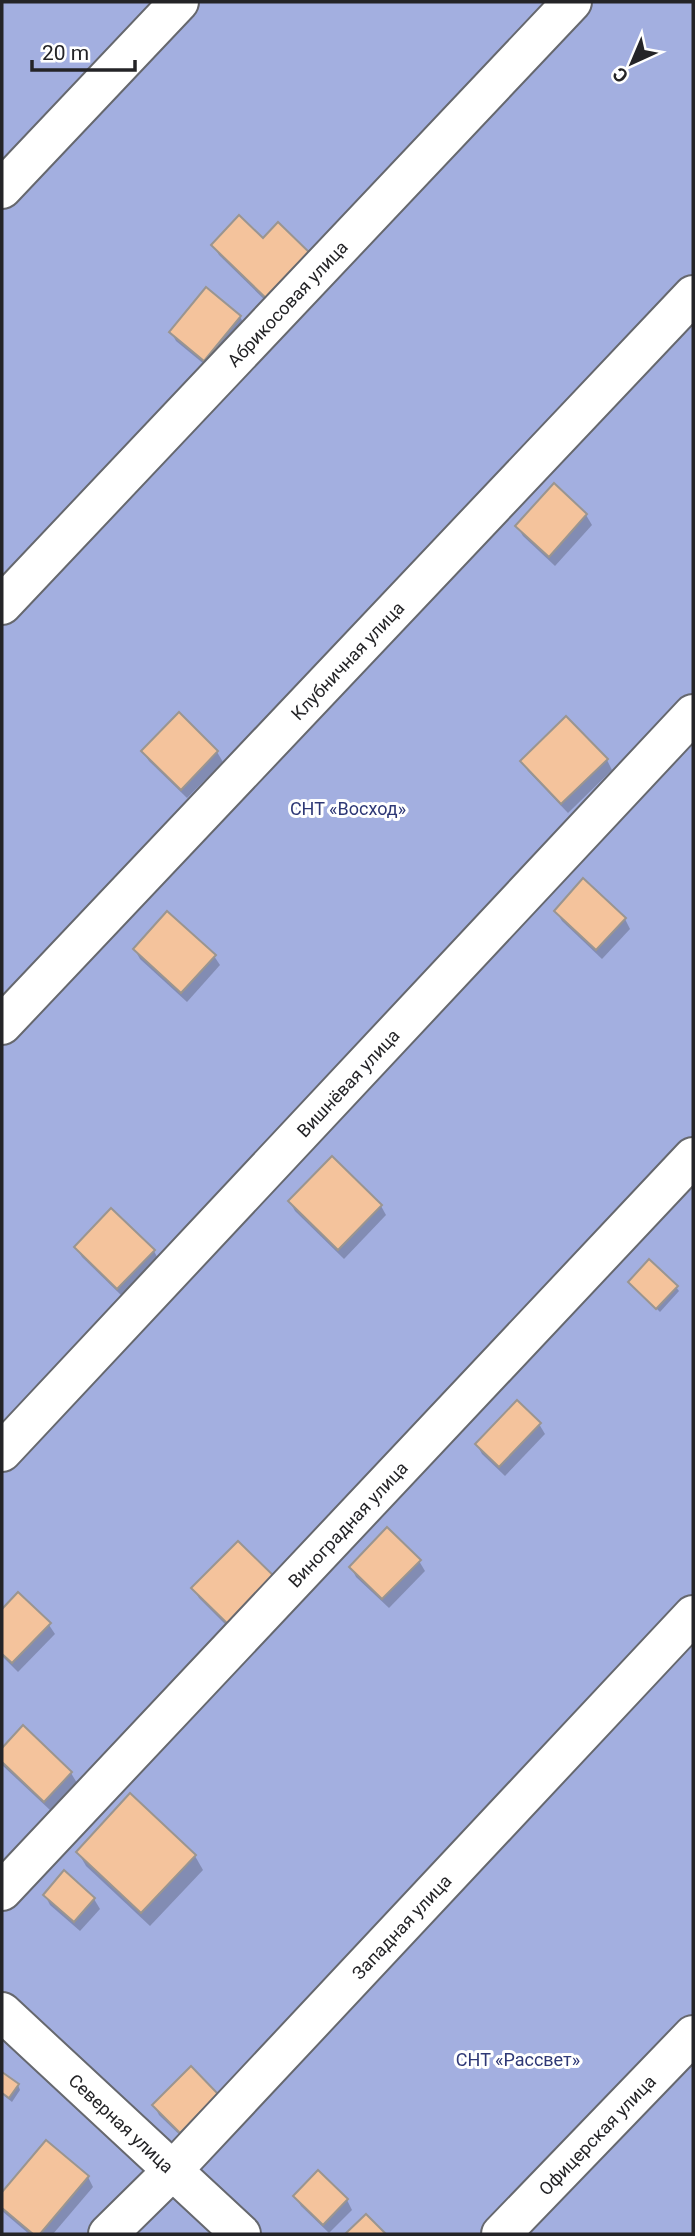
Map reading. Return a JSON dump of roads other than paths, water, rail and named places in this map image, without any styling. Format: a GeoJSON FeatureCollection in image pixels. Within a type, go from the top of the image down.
{"type":"FeatureCollection","features":[{"type":"Feature","properties":{"kind":"street"},"geometry":{"type":"LineString","coordinates":[[2,189],[179,2]]}},
{"type":"Feature","properties":{"kind":"street","name":"Абрикосовая улица"},"geometry":{"type":"LineString","coordinates":[[2,605],[572,2]]}},
{"type":"Feature","properties":{"kind":"street","name":"Клубничная улица"},"geometry":{"type":"LineString","coordinates":[[2,1025],[693,295]]}},
{"type":"Feature","properties":{"kind":"street","name":"Вишнёвая улица"},"geometry":{"type":"LineString","coordinates":[[2,1452],[693,714]]}},
{"type":"Feature","properties":{"kind":"street","name":"Виноградная улица"},"geometry":{"type":"LineString","coordinates":[[2,1891],[693,1157]]}},
{"type":"Feature","properties":{"kind":"street","name":"Западная улица"},"geometry":{"type":"LineString","coordinates":[[108,2234],[173,2170],[693,1615]]}},
{"type":"Feature","properties":{"kind":"street","name":"Северная улица"},"geometry":{"type":"LineString","coordinates":[[2,2012],[242,2234]]}},
{"type":"Feature","properties":{"kind":"street","name":"Офицерская улица"},"geometry":{"type":"LineString","coordinates":[[501,2234],[693,2035]]}},
{"type":"Feature","properties":{"kind":"park label","name":"СНТ «Восход»"},"geometry":{"type":"Point","coordinates":[348,808]}},
{"type":"Feature","properties":{"kind":"park label","name":"СНТ «Рассвет»"},"geometry":{"type":"Point","coordinates":[518,2059]}}]}
